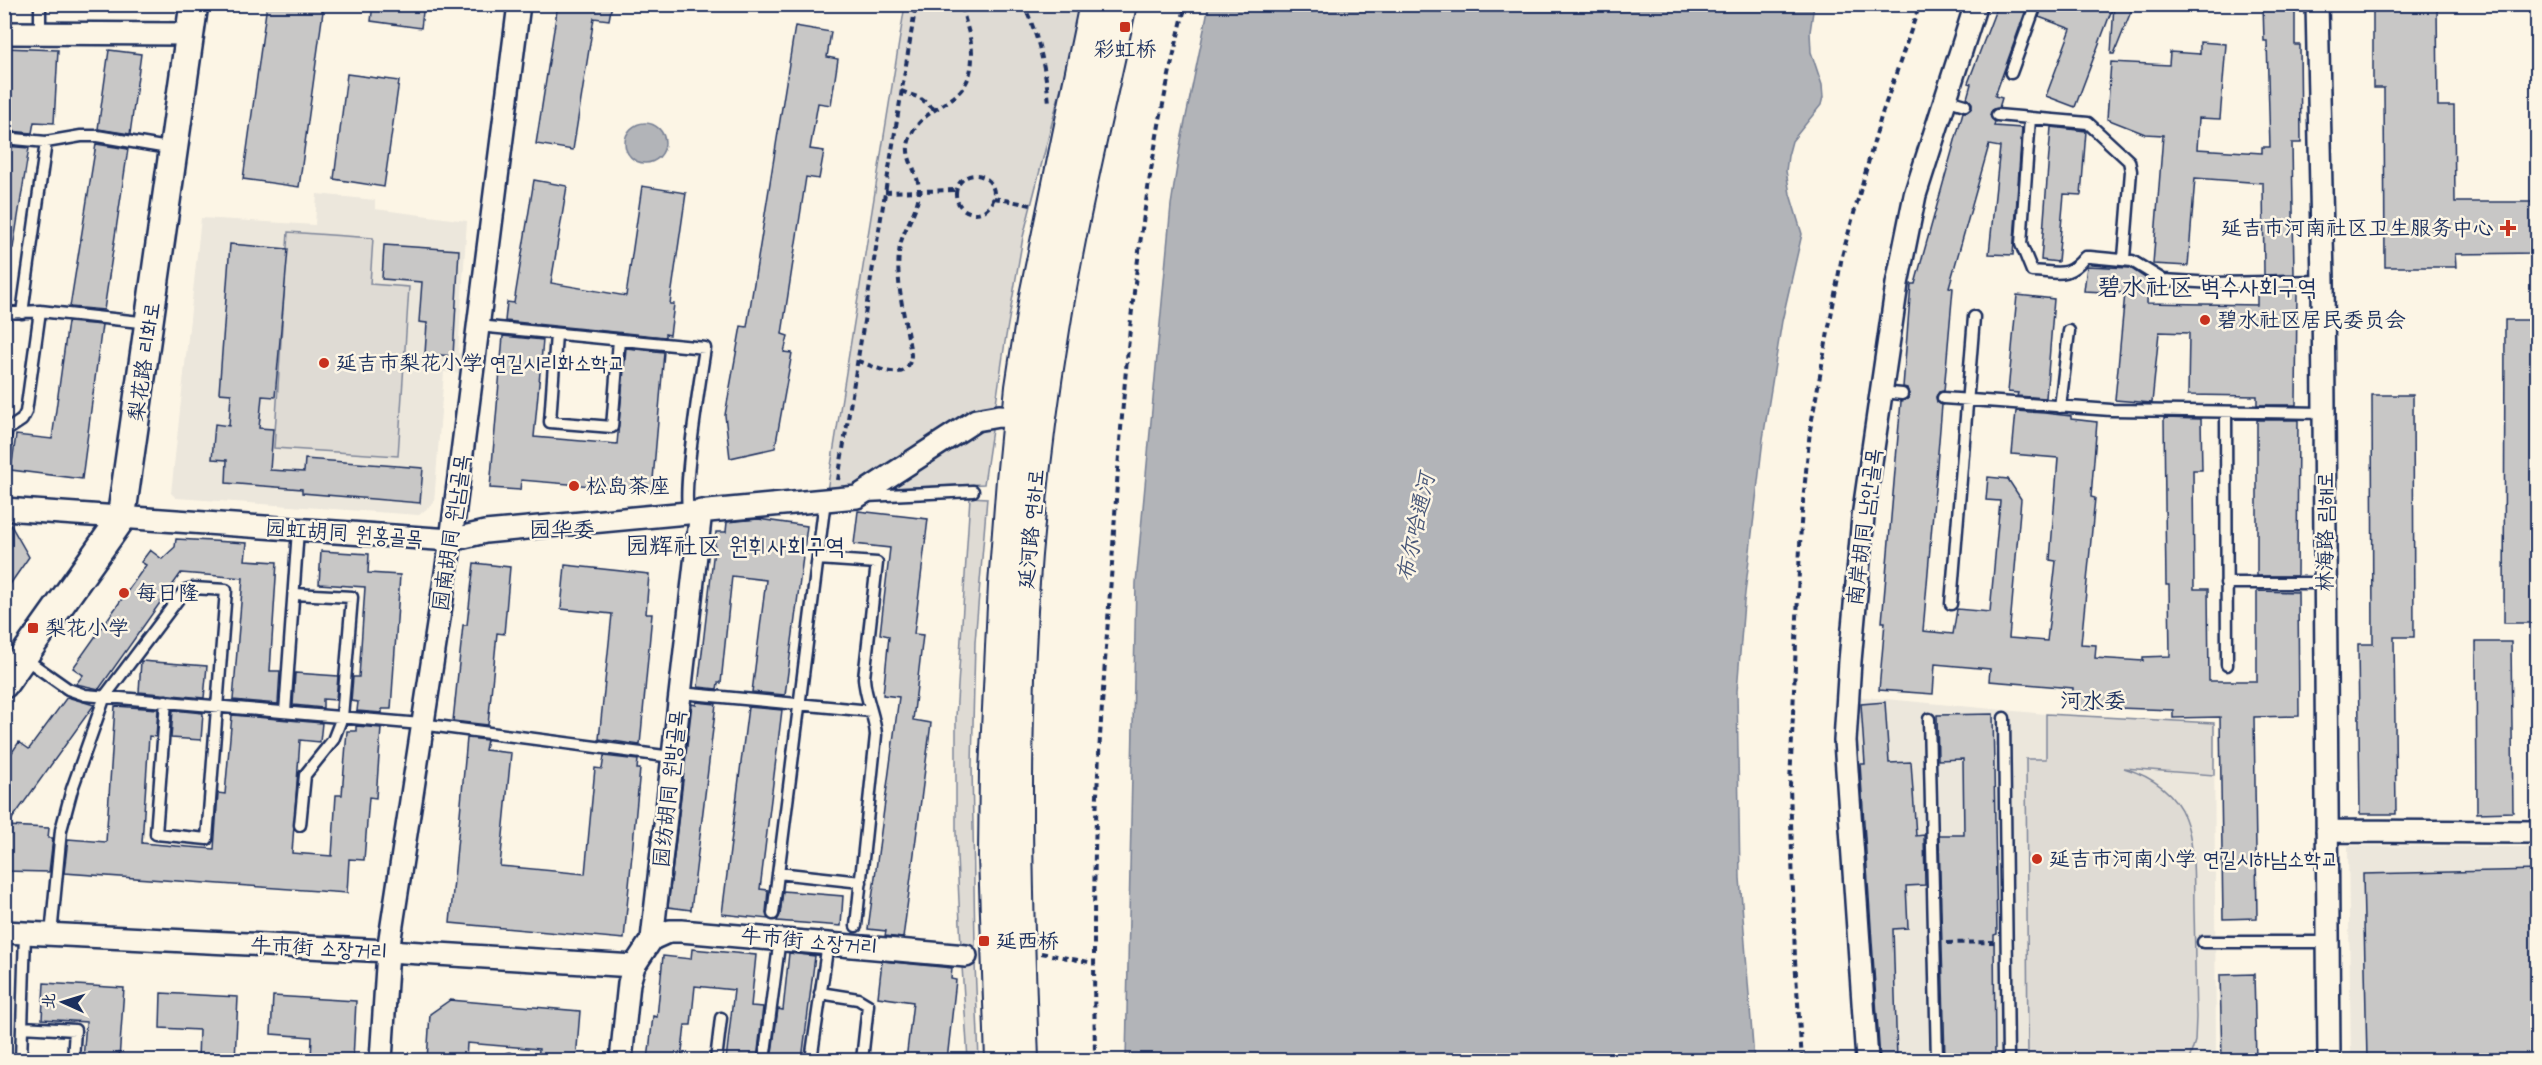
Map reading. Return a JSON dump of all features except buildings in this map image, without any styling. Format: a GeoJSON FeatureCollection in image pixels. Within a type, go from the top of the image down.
{"type":"FeatureCollection","features":[{"type":"Feature","properties":{"kind":"main road","name":"延河路 연하로"},"geometry":{"type":"LineString","coordinates":[[1001,1060],[994,856],[996,725],[1004,585],[1019,417],[1035,296],[1095,4]]}},
{"type":"Feature","properties":{"kind":"main road","name":"延河路 연하로"},"geometry":{"type":"LineString","coordinates":[[1023,1060],[1017,776],[1018,710],[1026,565],[1054,329],[1086,164],[1121,4]]}},
{"type":"Feature","properties":{"kind":"street","name":"梨花路 리화로"},"geometry":{"type":"LineString","coordinates":[[4,684],[121,519],[194,4]]}},
{"type":"Feature","properties":{"kind":"street","name":"园南胡同 원남골목"},"geometry":{"type":"LineString","coordinates":[[381,1060],[387,951],[451,540],[519,4]]}},
{"type":"Feature","properties":{"kind":"street","name":"南岸胡同 남안골목"},"geometry":{"type":"LineString","coordinates":[[1867,1060],[1845,741],[1863,518],[1892,393],[1897,284],[1915,195],[1955,102],[1976,4]]}},
{"type":"Feature","properties":{"kind":"street","name":"林海路 림해로"},"geometry":{"type":"LineString","coordinates":[[2317,4],[2323,281],[2329,1060]]}},
{"type":"Feature","properties":{"kind":"street"},"geometry":{"type":"LineString","coordinates":[[4,33],[190,34]]}},
{"type":"Feature","properties":{"kind":"street","name":"园虹胡同 원홍골목"},"geometry":{"type":"LineString","coordinates":[[4,509],[121,519],[451,540],[485,532],[856,497],[976,420],[999,416],[1019,417]]}},
{"type":"Feature","properties":{"kind":"street","name":"园纺胡同 원방골목"},"geometry":{"type":"LineString","coordinates":[[621,1060],[629,983],[634,966],[652,939],[680,693],[695,511]]}},
{"type":"Feature","properties":{"kind":"street"},"geometry":{"type":"LineString","coordinates":[[2327,831],[2538,832]]}},
{"type":"Feature","properties":{"kind":"street","name":"牛市街 소장거리"},"geometry":{"type":"LineString","coordinates":[[652,939],[669,931],[681,931],[966,956]]}},
{"type":"Feature","properties":{"kind":"street","name":"牛市街 소장거리"},"geometry":{"type":"LineString","coordinates":[[15,933],[387,951],[634,966]]}},
{"type":"Feature","properties":{"kind":"lane"},"geometry":{"type":"LineString","coordinates":[[40,4],[40,33]]}},
{"type":"Feature","properties":{"kind":"lane"},"geometry":{"type":"LineString","coordinates":[[2011,73],[2036,4]]}},
{"type":"Feature","properties":{"kind":"lane"},"geometry":{"type":"LineString","coordinates":[[1997,115],[2088,123],[2129,161],[2131,171],[2124,258]]}},
{"type":"Feature","properties":{"kind":"lane"},"geometry":{"type":"LineString","coordinates":[[2030,118],[2020,244],[2032,270],[2067,273],[2075,269],[2085,257],[2124,258],[2163,280],[2214,283],[2323,281]]}},
{"type":"Feature","properties":{"kind":"lane"},"geometry":{"type":"LineString","coordinates":[[4,138],[46,142],[81,136],[97,136],[174,149]]}},
{"type":"Feature","properties":{"kind":"lane"},"geometry":{"type":"LineString","coordinates":[[22,314],[46,142]]}},
{"type":"Feature","properties":{"kind":"lane"},"geometry":{"type":"LineString","coordinates":[[4,441],[7,430],[22,420],[26,412],[40,311]]}},
{"type":"Feature","properties":{"kind":"lane"},"geometry":{"type":"LineString","coordinates":[[4,313],[22,314],[40,311],[150,323]]}},
{"type":"Feature","properties":{"kind":"lane"},"geometry":{"type":"LineString","coordinates":[[1951,604],[1974,316]]}},
{"type":"Feature","properties":{"kind":"lane"},"geometry":{"type":"LineString","coordinates":[[478,326],[705,348],[688,482],[687,508],[695,511]]}},
{"type":"Feature","properties":{"kind":"lane"},"geometry":{"type":"LineString","coordinates":[[2060,407],[2069,331]]}},
{"type":"Feature","properties":{"kind":"lane"},"geometry":{"type":"LineString","coordinates":[[556,334],[550,422],[612,427],[619,339]]}},
{"type":"Feature","properties":{"kind":"lane"},"geometry":{"type":"LineString","coordinates":[[1943,398],[2060,407],[2324,413]]}},
{"type":"Feature","properties":{"kind":"lane"},"geometry":{"type":"LineString","coordinates":[[2226,412],[2227,665]]}},
{"type":"Feature","properties":{"kind":"lane"},"geometry":{"type":"LineString","coordinates":[[856,497],[972,491]]}},
{"type":"Feature","properties":{"kind":"lane"},"geometry":{"type":"LineString","coordinates":[[773,914],[818,559],[830,499]]}},
{"type":"Feature","properties":{"kind":"lane"},"geometry":{"type":"LineString","coordinates":[[285,712],[298,530]]}},
{"type":"Feature","properties":{"kind":"lane"},"geometry":{"type":"LineString","coordinates":[[818,559],[877,563],[864,678],[864,692],[876,735],[856,926]]}},
{"type":"Feature","properties":{"kind":"lane"},"geometry":{"type":"LineString","coordinates":[[2226,584],[2325,583]]}},
{"type":"Feature","properties":{"kind":"lane"},"geometry":{"type":"LineString","coordinates":[[51,935],[61,830],[72,789],[105,696],[185,590],[193,588],[226,590],[207,839],[156,834],[166,701]]}},
{"type":"Feature","properties":{"kind":"lane"},"geometry":{"type":"LineString","coordinates":[[294,594],[352,597],[342,717],[333,740],[304,775],[300,825]]}},
{"type":"Feature","properties":{"kind":"lane"},"geometry":{"type":"LineString","coordinates":[[22,658],[68,689],[86,695],[422,724],[672,757]]}},
{"type":"Feature","properties":{"kind":"lane"},"geometry":{"type":"LineString","coordinates":[[680,693],[871,711]]}},
{"type":"Feature","properties":{"kind":"lane"},"geometry":{"type":"LineString","coordinates":[[2004,718],[2008,1060]]}},
{"type":"Feature","properties":{"kind":"lane"},"geometry":{"type":"LineString","coordinates":[[1929,719],[1937,1060]]}},
{"type":"Feature","properties":{"kind":"lane"},"geometry":{"type":"LineString","coordinates":[[778,873],[861,882]]}},
{"type":"Feature","properties":{"kind":"lane"},"geometry":{"type":"LineString","coordinates":[[15,933],[22,1027],[21,1060]]}},
{"type":"Feature","properties":{"kind":"lane"},"geometry":{"type":"LineString","coordinates":[[764,1060],[780,938]]}},
{"type":"Feature","properties":{"kind":"lane"},"geometry":{"type":"LineString","coordinates":[[2203,942],[2328,942]]}},
{"type":"Feature","properties":{"kind":"lane"},"geometry":{"type":"LineString","coordinates":[[811,1060],[828,943]]}},
{"type":"Feature","properties":{"kind":"lane"},"geometry":{"type":"LineString","coordinates":[[820,993],[858,999],[868,1005],[862,1060]]}},
{"type":"Feature","properties":{"kind":"lane"},"geometry":{"type":"LineString","coordinates":[[716,1060],[721,1018]]}},
{"type":"Feature","properties":{"kind":"lane"},"geometry":{"type":"LineString","coordinates":[[22,1027],[75,1030],[73,1060]]}},
{"type":"Feature","properties":{"kind":"path"},"geometry":{"type":"LineString","coordinates":[[830,499],[858,361],[916,4]]}},
{"type":"Feature","properties":{"kind":"path"},"geometry":{"type":"LineString","coordinates":[[858,361],[899,373],[906,371],[911,365],[899,270],[900,244],[920,192],[916,174],[907,155],[909,140],[916,126],[934,109],[956,97],[966,83],[971,70],[972,53],[962,4]]}},
{"type":"Feature","properties":{"kind":"path"},"geometry":{"type":"LineString","coordinates":[[1023,4],[1036,38],[1048,86],[1049,110]]}},
{"type":"Feature","properties":{"kind":"path"},"geometry":{"type":"LineString","coordinates":[[1095,1060],[1096,820],[1120,438],[1132,303],[1147,190],[1170,68],[1186,4]]}},
{"type":"Feature","properties":{"kind":"path"},"geometry":{"type":"LineString","coordinates":[[1802,1060],[1795,960],[1790,785],[1800,523],[1810,430],[1842,256],[1881,117],[1920,4]]}},
{"type":"Feature","properties":{"kind":"path"},"geometry":{"type":"LineString","coordinates":[[901,91],[920,98],[934,109]]}},
{"type":"Feature","properties":{"kind":"path"},"geometry":{"type":"LineString","coordinates":[[975,175],[987,179],[991,184],[994,198],[988,208],[977,214],[971,214],[960,208],[957,203],[956,190],[962,179],[975,175]]}},
{"type":"Feature","properties":{"kind":"path"},"geometry":{"type":"LineString","coordinates":[[885,192],[956,190]]}},
{"type":"Feature","properties":{"kind":"path"},"geometry":{"type":"LineString","coordinates":[[994,198],[1036,206]]}},
{"type":"Feature","properties":{"kind":"path"},"geometry":{"type":"LineString","coordinates":[[1934,943],[2006,942]]}},
{"type":"Feature","properties":{"kind":"path"},"geometry":{"type":"LineString","coordinates":[[1038,952],[1094,963]]}},
{"type":"Feature","properties":{"kind":"shaded area"},"geometry":{"type":"Polygon","coordinates":[[[905,5],[1082,5],[1023,237],[984,484],[827,491],[905,5]]]}},
{"type":"Feature","properties":{"kind":"shaded area","name":"延吉市梨花小学 연길시리화소학교"},"geometry":{"type":"Polygon","coordinates":[[[317,194],[375,200],[375,209],[467,221],[458,353],[464,354],[462,374],[444,372],[434,503],[419,515],[176,498],[171,493],[201,218],[315,225],[317,194]]]}},
{"type":"Feature","properties":{"kind":"shaded area"},"geometry":{"type":"Polygon","coordinates":[[[288,232],[373,238],[370,284],[409,287],[398,456],[274,448],[288,232]]]}},
{"type":"Feature","properties":{"kind":"shaded area"},"geometry":{"type":"Polygon","coordinates":[[[970,497],[987,498],[975,642],[972,765],[975,946],[961,947],[956,833],[956,717],[970,497]]]}},
{"type":"Feature","properties":{"kind":"shaded area","name":"延吉市河南小学 연길시하남소학교"},"geometry":{"type":"Polygon","coordinates":[[[1854,696],[2046,714],[2214,723],[2216,1060],[1870,1060],[1853,750],[1854,696]]]}},
{"type":"Feature","properties":{"kind":"shaded area"},"geometry":{"type":"Polygon","coordinates":[[[2046,714],[2214,723],[2214,775],[2124,768],[2148,778],[2166,791],[2179,806],[2187,823],[2193,864],[2196,1017],[2195,1041],[2189,1060],[2028,1060],[2026,759],[2046,759],[2046,714]]]}},
{"type":"Feature","properties":{"kind":"shaded area"},"geometry":{"type":"Polygon","coordinates":[[[2348,846],[2537,847],[2537,1060],[2351,1060],[2348,846]]]}},
{"type":"Feature","properties":{"kind":"shaded area"},"geometry":{"type":"Polygon","coordinates":[[[975,964],[979,1060],[968,1060],[962,966],[975,964]]]}},
{"type":"Feature","properties":{"kind":"water","name":"布尔哈通河"},"geometry":{"type":"Polygon","coordinates":[[[1209,5],[1814,5],[1810,32],[1811,52],[1822,85],[1823,97],[1821,105],[1792,141],[1788,156],[1786,171],[1790,194],[1802,234],[1782,321],[1763,439],[1744,602],[1737,691],[1740,878],[1754,1060],[1126,1060],[1136,583],[1171,205],[1181,141],[1209,5]]]}},
{"type":"Feature","properties":{"kind":"water"},"geometry":{"type":"Polygon","coordinates":[[[645,123],[653,124],[659,129],[664,135],[664,151],[659,157],[653,162],[645,163],[637,162],[631,157],[626,151],[625,143],[626,135],[631,129],[637,124],[645,123]]]}},
{"type":"Feature","properties":{"kind":"place","name":"彩虹桥"},"geometry":{"type":"Point","coordinates":[1125,27]}},
{"type":"Feature","properties":{"kind":"place","name":"延吉市河南社区卫生服务中心"},"geometry":{"type":"Point","coordinates":[2508,228]}},
{"type":"Feature","properties":{"kind":"place","name":"碧水社区居民委员会"},"geometry":{"type":"Point","coordinates":[2205,320]}},
{"type":"Feature","properties":{"kind":"place","name":"延吉市梨花小学 연길시리화소학교"},"geometry":{"type":"Point","coordinates":[324,363]}},
{"type":"Feature","properties":{"kind":"place","name":"松岛茶座"},"geometry":{"type":"Point","coordinates":[574,486]}},
{"type":"Feature","properties":{"kind":"place","name":"每日隆"},"geometry":{"type":"Point","coordinates":[124,593]}},
{"type":"Feature","properties":{"kind":"place","name":"梨花小学"},"geometry":{"type":"Point","coordinates":[33,628]}},
{"type":"Feature","properties":{"kind":"place","name":"延吉市河南小学 연길시하남소학교"},"geometry":{"type":"Point","coordinates":[2037,859]}},
{"type":"Feature","properties":{"kind":"place","name":"延西桥"},"geometry":{"type":"Point","coordinates":[984,941]}},
{"type":"Feature","properties":{"kind":"district","name":"碧水社区 벽수사회구역"},"geometry":{"type":"Point","coordinates":[2207,287]}},
{"type":"Feature","properties":{"kind":"district","name":"园华委"},"geometry":{"type":"Point","coordinates":[562,529]}},
{"type":"Feature","properties":{"kind":"district","name":"园辉社区 원휘사회구역"},"geometry":{"type":"Point","coordinates":[735,546]}},
{"type":"Feature","properties":{"kind":"district","name":"河水委"},"geometry":{"type":"Point","coordinates":[2093,700]}}]}
